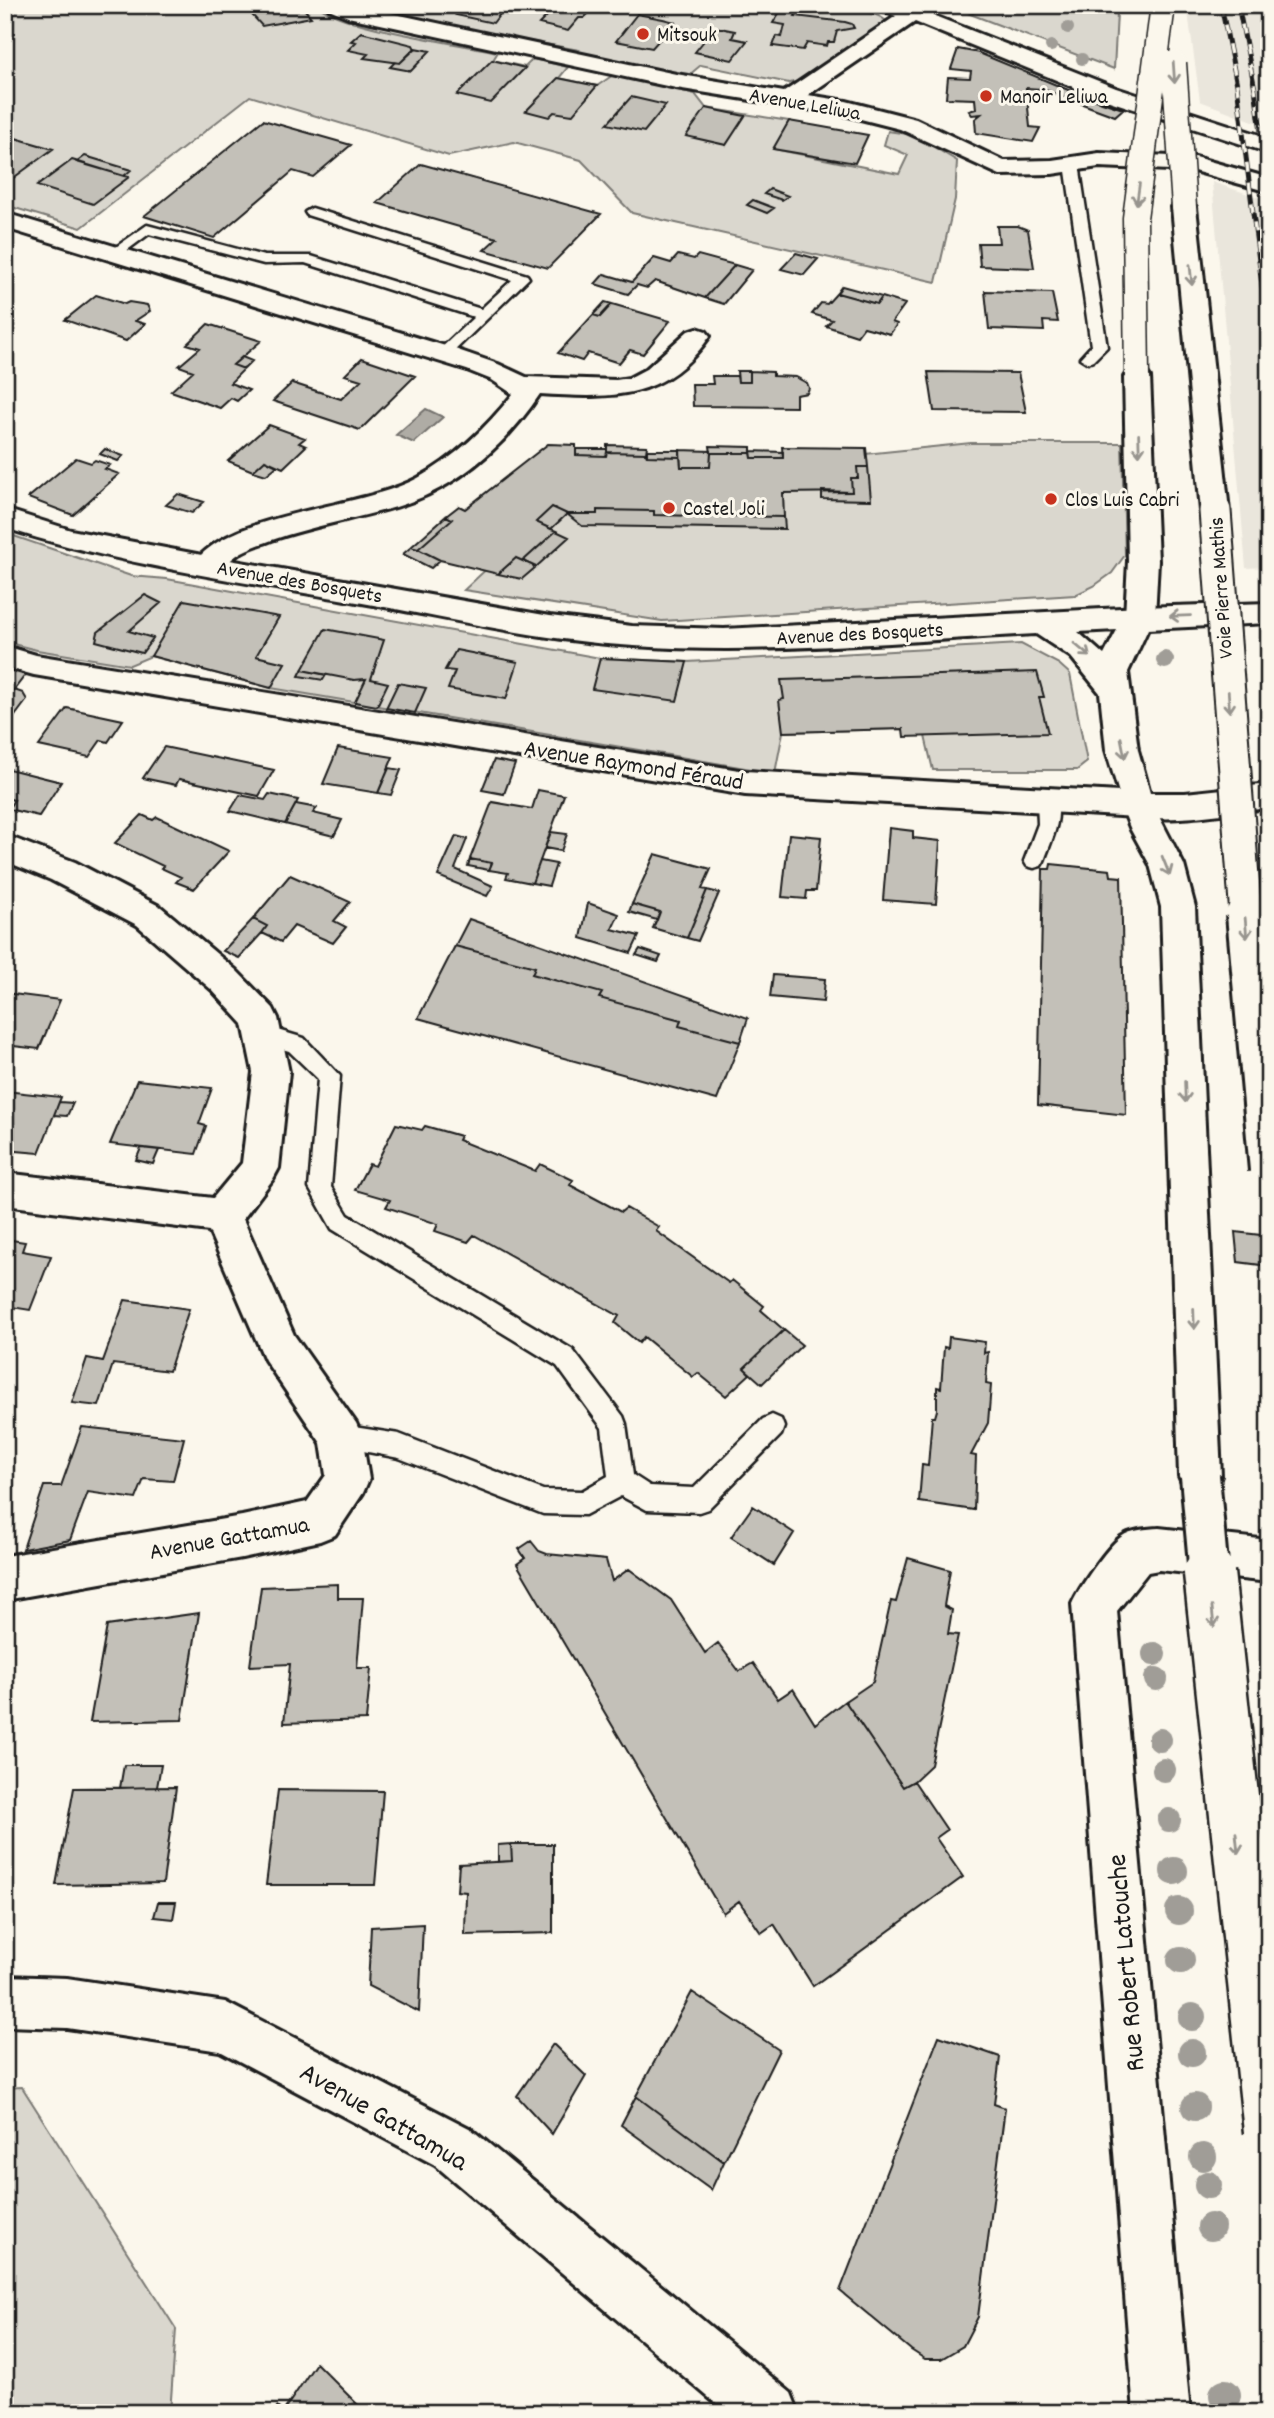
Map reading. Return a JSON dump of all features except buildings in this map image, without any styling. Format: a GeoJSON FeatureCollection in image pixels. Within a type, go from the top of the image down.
{"type":"FeatureCollection","features":[{"type":"Feature","properties":{"kind":"main road","name":"Avenue Leliwa"},"geometry":{"type":"LineString","coordinates":[[336,5],[348,11],[676,81],[846,108],[908,124],[1000,167],[1099,160],[1195,164],[1269,185]]}},
{"type":"Feature","properties":{"kind":"main road"},"geometry":{"type":"LineString","coordinates":[[885,5],[1108,93],[1269,146]]}},
{"type":"Feature","properties":{"kind":"main road"},"geometry":{"type":"LineString","coordinates":[[788,99],[921,17],[949,5]]}},
{"type":"Feature","properties":{"kind":"main road"},"geometry":{"type":"LineString","coordinates":[[1163,5],[1135,218],[1143,561],[1140,617],[1124,644],[1113,672],[1122,750],[1137,805],[1147,830],[1167,865],[1178,907],[1200,1476],[1212,1610],[1269,2131]]}},
{"type":"Feature","properties":{"kind":"main road","name":"Voie Pierre Mathis"},"geometry":{"type":"LineString","coordinates":[[1169,5],[1184,207],[1214,511],[1242,886],[1269,1170]]}},
{"type":"Feature","properties":{"kind":"main road"},"geometry":{"type":"LineString","coordinates":[[5,220],[443,354],[522,384],[635,386],[670,364],[697,336]]}},
{"type":"Feature","properties":{"kind":"main road","name":"Avenue des Bosquets"},"geometry":{"type":"LineString","coordinates":[[207,566],[230,546],[263,533],[387,500],[426,485],[468,458],[499,430],[527,394],[522,384]]}},
{"type":"Feature","properties":{"kind":"main road"},"geometry":{"type":"LineString","coordinates":[[5,518],[66,538],[207,566]]}},
{"type":"Feature","properties":{"kind":"main road","name":"Avenue des Bosquets"},"geometry":{"type":"LineString","coordinates":[[207,566],[550,626],[632,636],[724,639],[1140,617],[1269,613]]}},
{"type":"Feature","properties":{"kind":"main road"},"geometry":{"type":"LineString","coordinates":[[1036,622],[1076,644],[1093,659],[1115,691]]}},
{"type":"Feature","properties":{"kind":"main road","name":"Avenue Raymond Féraud"},"geometry":{"type":"LineString","coordinates":[[5,656],[34,665],[745,783],[1137,805],[1185,805],[1269,796]]}},
{"type":"Feature","properties":{"kind":"main road"},"geometry":{"type":"LineString","coordinates":[[5,846],[63,871],[149,916],[224,980],[260,1017],[271,1072],[260,1168],[222,1216],[5,1189]]}},
{"type":"Feature","properties":{"kind":"main road","name":"Avenue Gattamua"},"geometry":{"type":"LineString","coordinates":[[5,1578],[72,1564],[273,1532],[320,1520],[348,1479],[341,1437],[278,1347],[222,1216]]}},
{"type":"Feature","properties":{"kind":"main road","name":"Rue Robert Latouche"},"geometry":{"type":"LineString","coordinates":[[1161,2413],[1094,1604],[1136,1552],[1159,1549],[1269,1561]]}},
{"type":"Feature","properties":{"kind":"main road","name":"Avenue Gattamua"},"geometry":{"type":"LineString","coordinates":[[5,2001],[67,2003],[225,2027],[453,2147],[771,2413]]}},
{"type":"Feature","properties":{"kind":"lane"},"geometry":{"type":"LineString","coordinates":[[1072,164],[1099,346],[1088,358]]}},
{"type":"Feature","properties":{"kind":"lane"},"geometry":{"type":"LineString","coordinates":[[312,212],[522,278],[443,354]]}},
{"type":"Feature","properties":{"kind":"lane"},"geometry":{"type":"LineString","coordinates":[[113,254],[147,229],[264,260],[306,259],[484,315]]}},
{"type":"Feature","properties":{"kind":"lane"},"geometry":{"type":"LineString","coordinates":[[1034,861],[1048,824],[1047,800]]}},
{"type":"Feature","properties":{"kind":"lane"},"geometry":{"type":"LineString","coordinates":[[264,1035],[296,1045],[329,1076],[320,1188],[341,1222],[565,1358],[614,1423],[621,1482]]}},
{"type":"Feature","properties":{"kind":"lane"},"geometry":{"type":"LineString","coordinates":[[621,1482],[648,1498],[699,1500],[772,1427]]}},
{"type":"Feature","properties":{"kind":"lane"},"geometry":{"type":"LineString","coordinates":[[341,1437],[398,1446],[544,1502],[585,1503],[621,1482]]}},
{"type":"Feature","properties":{"kind":"shaded area"},"geometry":{"type":"Polygon","coordinates":[[[5,5],[318,5],[329,13],[374,27],[498,52],[493,60],[525,67],[533,59],[568,67],[559,78],[597,86],[613,75],[695,94],[706,108],[789,121],[774,149],[899,174],[908,155],[884,145],[888,131],[914,135],[957,161],[955,199],[936,282],[632,213],[581,160],[514,142],[449,156],[250,96],[81,228],[5,205],[5,5]]]}},
{"type":"Feature","properties":{"kind":"shaded area"},"geometry":{"type":"Polygon","coordinates":[[[353,5],[800,5],[868,12],[885,20],[885,25],[801,81],[789,83],[701,65],[688,76],[575,55],[579,50],[393,17],[353,5]]]}},
{"type":"Feature","properties":{"kind":"shaded area"},"geometry":{"type":"Polygon","coordinates":[[[994,5],[1130,5],[1131,12],[1117,13],[1114,69],[970,14],[994,5]]]}},
{"type":"Feature","properties":{"kind":"shaded area"},"geometry":{"type":"Polygon","coordinates":[[[1187,5],[1257,5],[1269,56],[1269,127],[1200,101],[1187,5]]]}},
{"type":"Feature","properties":{"kind":"shaded area"},"geometry":{"type":"Polygon","coordinates":[[[1212,182],[1269,201],[1269,567],[1246,568],[1212,182]]]}},
{"type":"Feature","properties":{"kind":"shaded area"},"geometry":{"type":"Polygon","coordinates":[[[426,409],[443,417],[414,443],[396,435],[426,409]]]}},
{"type":"Feature","properties":{"kind":"shaded area"},"geometry":{"type":"Polygon","coordinates":[[[971,443],[1122,443],[1125,555],[1112,573],[1075,595],[662,621],[464,590],[577,484],[971,443]]]}},
{"type":"Feature","properties":{"kind":"shaded area"},"geometry":{"type":"Polygon","coordinates":[[[5,533],[131,576],[167,579],[600,658],[687,662],[1021,644],[1059,664],[1070,674],[1087,762],[1077,770],[933,770],[925,736],[903,729],[783,732],[775,773],[271,688],[151,656],[130,665],[37,650],[5,642],[5,533]]]}},
{"type":"Feature","properties":{"kind":"shaded area"},"geometry":{"type":"Polygon","coordinates":[[[22,2087],[176,2329],[170,2413],[5,2413],[5,2088],[22,2087]]]}},
{"type":"Feature","properties":{"kind":"railway"},"geometry":{"type":"LineString","coordinates":[[1221,5],[1237,85],[1269,341]]}},
{"type":"Feature","properties":{"kind":"railway"},"geometry":{"type":"LineString","coordinates":[[1238,5],[1255,89],[1269,187]]}},
{"type":"Feature","properties":{"kind":"place","name":"Mitsouk"},"geometry":{"type":"Point","coordinates":[643,34]}},
{"type":"Feature","properties":{"kind":"place","name":"Manoir Leliwa"},"geometry":{"type":"Point","coordinates":[986,96]}},
{"type":"Feature","properties":{"kind":"place","name":"Clos Luis Cabri"},"geometry":{"type":"Point","coordinates":[1051,499]}},
{"type":"Feature","properties":{"kind":"place","name":"Castel Joli"},"geometry":{"type":"Point","coordinates":[669,508]}}]}
